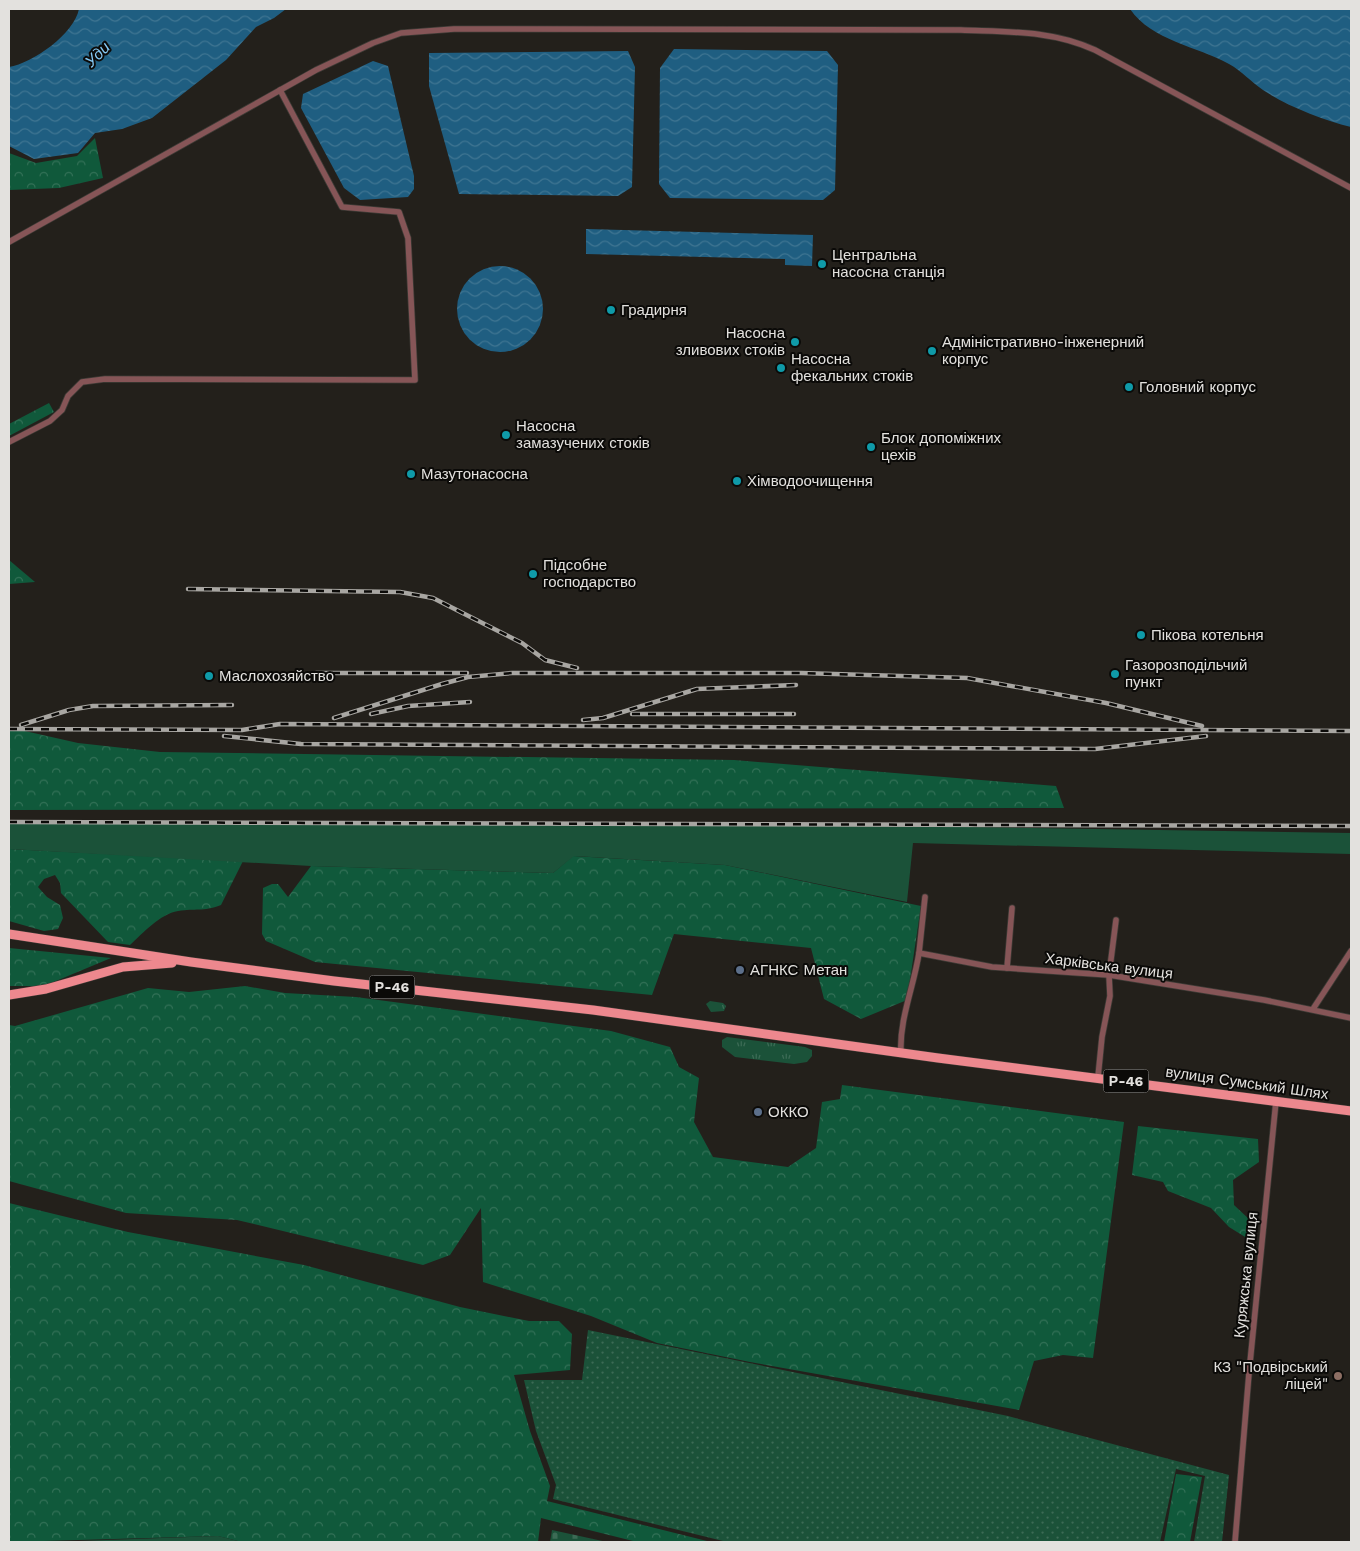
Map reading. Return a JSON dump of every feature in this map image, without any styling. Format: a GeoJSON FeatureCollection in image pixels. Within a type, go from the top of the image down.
{"type":"FeatureCollection","features":[{"type":"Feature","properties":{"kind":"main road","name":"Р-46"},"geometry":{"type":"LineString","coordinates":[[9,934],[191,962],[334,981],[593,1010],[901,1053]]}},
{"type":"Feature","properties":{"kind":"main road","name":"Р-46"},"geometry":{"type":"LineString","coordinates":[[9,995],[46,989],[123,967],[191,962]]}},
{"type":"Feature","properties":{"kind":"main road","name":"вулиця Сумський Шлях"},"geometry":{"type":"LineString","coordinates":[[901,1053],[1351,1111]]}},
{"type":"Feature","properties":{"kind":"street"},"geometry":{"type":"LineString","coordinates":[[9,242],[280,90],[373,43],[410,33],[454,30],[961,30],[1057,36],[1095,50],[1351,188]]}},
{"type":"Feature","properties":{"kind":"street"},"geometry":{"type":"LineString","coordinates":[[9,442],[50,421],[62,410],[68,396],[82,382],[105,379],[415,380],[408,238],[399,212],[342,206],[280,90]]}},
{"type":"Feature","properties":{"kind":"street"},"geometry":{"type":"LineString","coordinates":[[901,1053],[900,1034],[916,980],[925,897]]}},
{"type":"Feature","properties":{"kind":"street"},"geometry":{"type":"LineString","coordinates":[[1007,968],[1012,908]]}},
{"type":"Feature","properties":{"kind":"street"},"geometry":{"type":"LineString","coordinates":[[1098,1077],[1102,1037],[1110,996],[1110,975],[1116,920]]}},
{"type":"Feature","properties":{"kind":"street"},"geometry":{"type":"LineString","coordinates":[[1313,1009],[1351,951]]}},
{"type":"Feature","properties":{"kind":"street","name":"Харківська вулиця"},"geometry":{"type":"LineString","coordinates":[[919,953],[1007,968],[1110,975],[1313,1009],[1351,1018]]}},
{"type":"Feature","properties":{"kind":"street","name":"Куряжська вулиця"},"geometry":{"type":"LineString","coordinates":[[1235,1542],[1249,1373],[1276,1101]]}},
{"type":"Feature","properties":{"kind":"green space"},"geometry":{"type":"Polygon","coordinates":[[[95,138],[103,178],[59,188],[9,190],[9,153],[36,163],[77,156],[95,138]]]}},
{"type":"Feature","properties":{"kind":"green space"},"geometry":{"type":"Polygon","coordinates":[[[49,403],[54,412],[9,436],[9,424],[49,403]]]}},
{"type":"Feature","properties":{"kind":"green space"},"geometry":{"type":"Polygon","coordinates":[[[9,560],[35,582],[9,584],[9,560]]]}},
{"type":"Feature","properties":{"kind":"green space"},"geometry":{"type":"Polygon","coordinates":[[[16,729],[78,743],[160,752],[734,760],[1056,786],[1064,808],[9,810],[9,731],[16,729]]]}},
{"type":"Feature","properties":{"kind":"green space"},"geometry":{"type":"Polygon","coordinates":[[[9,822],[835,825],[1351,833],[1351,854],[913,843],[907,902],[725,865],[574,856],[553,873],[311,866],[9,849],[9,822]]]}},
{"type":"Feature","properties":{"kind":"green space"},"geometry":{"type":"Polygon","coordinates":[[[9,849],[243,861],[221,905],[171,913],[152,925],[130,945],[108,942],[61,893],[60,883],[55,875],[44,879],[38,887],[47,897],[60,905],[63,918],[58,929],[44,931],[9,921],[9,849]]]}},
{"type":"Feature","properties":{"kind":"green space"},"geometry":{"type":"Polygon","coordinates":[[[573,856],[725,865],[921,906],[907,1000],[861,1019],[824,999],[811,948],[674,934],[652,995],[315,962],[266,941],[262,934],[263,888],[272,884],[278,884],[288,897],[311,866],[553,873],[573,856]]]}},
{"type":"Feature","properties":{"kind":"green space"},"geometry":{"type":"Polygon","coordinates":[[[9,948],[111,958],[44,986],[9,986],[9,948]]]}},
{"type":"Feature","properties":{"kind":"green space"},"geometry":{"type":"Polygon","coordinates":[[[245,986],[285,993],[356,997],[611,1031],[670,1047],[679,1067],[699,1078],[694,1122],[713,1157],[788,1167],[816,1148],[822,1102],[840,1099],[842,1085],[1124,1122],[1093,1358],[1063,1355],[1034,1361],[1019,1410],[750,1362],[657,1343],[591,1316],[483,1282],[481,1208],[450,1255],[423,1265],[237,1220],[126,1213],[9,1181],[9,1025],[15,1026],[148,988],[189,992],[245,986]]]}},
{"type":"Feature","properties":{"kind":"green space"},"geometry":{"type":"Polygon","coordinates":[[[710,1001],[723,1003],[726,1006],[724,1011],[711,1012],[706,1004],[710,1001]]]}},
{"type":"Feature","properties":{"kind":"green space"},"geometry":{"type":"Polygon","coordinates":[[[727,1037],[805,1047],[812,1050],[812,1056],[807,1062],[794,1064],[735,1057],[722,1047],[722,1040],[727,1037]]]}},
{"type":"Feature","properties":{"kind":"green space"},"geometry":{"type":"Polygon","coordinates":[[[1138,1126],[1258,1139],[1259,1162],[1233,1180],[1234,1205],[1251,1221],[1250,1240],[1229,1227],[1211,1208],[1168,1191],[1163,1182],[1132,1175],[1138,1126]]]}},
{"type":"Feature","properties":{"kind":"green space"},"geometry":{"type":"Polygon","coordinates":[[[9,1203],[128,1232],[304,1265],[460,1307],[529,1321],[559,1321],[572,1334],[570,1370],[514,1375],[530,1431],[550,1486],[547,1501],[711,1542],[637,1542],[541,1518],[538,1542],[242,1542],[218,1536],[9,1542],[9,1203]]]}},
{"type":"Feature","properties":{"kind":"green space"},"geometry":{"type":"Polygon","coordinates":[[[588,1330],[1008,1416],[1229,1475],[1222,1542],[1194,1542],[1205,1476],[1176,1469],[1160,1542],[727,1542],[553,1499],[556,1485],[536,1431],[524,1380],[582,1380],[588,1330]]]}},
{"type":"Feature","properties":{"kind":"green space"},"geometry":{"type":"Polygon","coordinates":[[[1176,1474],[1202,1477],[1190,1542],[1164,1542],[1176,1474]]]}},
{"type":"Feature","properties":{"kind":"green space"},"geometry":{"type":"Polygon","coordinates":[[[552,1530],[607,1542],[550,1542],[552,1530]]]}},
{"type":"Feature","properties":{"kind":"green space"},"geometry":{"type":"Polygon","coordinates":[[[218,1536],[242,1542],[50,1542],[218,1536]]]}},
{"type":"Feature","properties":{"kind":"water","name":"Уди"},"geometry":{"type":"Polygon","coordinates":[[[79,9],[286,9],[274,18],[256,27],[226,60],[152,118],[122,129],[95,133],[78,153],[34,159],[9,146],[9,67],[29,60],[51,46],[76,19],[79,9]]]}},
{"type":"Feature","properties":{"kind":"water"},"geometry":{"type":"Polygon","coordinates":[[[1130,9],[1351,9],[1351,127],[1329,121],[1283,102],[1263,90],[1229,64],[1150,29],[1130,9]]]}},
{"type":"Feature","properties":{"kind":"water"},"geometry":{"type":"Polygon","coordinates":[[[674,49],[827,51],[838,65],[835,190],[823,200],[670,198],[659,184],[660,68],[674,49]]]}},
{"type":"Feature","properties":{"kind":"water"},"geometry":{"type":"Polygon","coordinates":[[[628,51],[635,67],[632,187],[618,196],[459,194],[429,86],[429,53],[628,51]]]}},
{"type":"Feature","properties":{"kind":"water"},"geometry":{"type":"Polygon","coordinates":[[[373,61],[388,66],[414,176],[414,189],[408,197],[360,200],[344,188],[301,108],[303,94],[373,61]]]}},
{"type":"Feature","properties":{"kind":"water"},"geometry":{"type":"Polygon","coordinates":[[[586,229],[813,235],[812,266],[785,265],[785,259],[586,254],[586,229]]]}},
{"type":"Feature","properties":{"kind":"water"},"geometry":{"type":"Polygon","coordinates":[[[500,266],[516,269],[524,273],[536,285],[540,293],[543,309],[540,325],[536,333],[524,345],[516,349],[500,352],[484,349],[476,345],[464,333],[460,325],[457,309],[460,293],[464,285],[476,273],[484,269],[500,266]]]}},
{"type":"Feature","properties":{"kind":"railway"},"geometry":{"type":"LineString","coordinates":[[188,589],[400,592],[433,598],[522,643],[545,660],[577,668]]}},
{"type":"Feature","properties":{"kind":"railway"},"geometry":{"type":"LineString","coordinates":[[316,673],[467,673]]}},
{"type":"Feature","properties":{"kind":"railway"},"geometry":{"type":"LineString","coordinates":[[334,718],[468,677],[512,673],[801,673],[967,678],[1106,703],[1202,726]]}},
{"type":"Feature","properties":{"kind":"railway"},"geometry":{"type":"LineString","coordinates":[[583,720],[603,718],[697,689],[796,685]]}},
{"type":"Feature","properties":{"kind":"railway"},"geometry":{"type":"LineString","coordinates":[[371,714],[408,706],[470,702]]}},
{"type":"Feature","properties":{"kind":"railway"},"geometry":{"type":"LineString","coordinates":[[21,725],[69,710],[93,706],[232,705]]}},
{"type":"Feature","properties":{"kind":"railway"},"geometry":{"type":"LineString","coordinates":[[632,714],[794,714]]}},
{"type":"Feature","properties":{"kind":"railway"},"geometry":{"type":"LineString","coordinates":[[9,729],[242,730],[280,724],[1351,731]]}},
{"type":"Feature","properties":{"kind":"railway"},"geometry":{"type":"LineString","coordinates":[[224,736],[301,744],[1095,749],[1206,736]]}},
{"type":"Feature","properties":{"kind":"railway"},"geometry":{"type":"LineString","coordinates":[[9,822],[1351,826]]}},
{"type":"Feature","properties":{"kind":"place","name":"Центральна насосна станція"},"geometry":{"type":"Point","coordinates":[822,264]}},
{"type":"Feature","properties":{"kind":"place","name":"Градирня"},"geometry":{"type":"Point","coordinates":[611,310]}},
{"type":"Feature","properties":{"kind":"place","name":"Насосна зливових стоків"},"geometry":{"type":"Point","coordinates":[795,342]}},
{"type":"Feature","properties":{"kind":"place","name":"Адміністративно-інженерний корпус"},"geometry":{"type":"Point","coordinates":[932,351]}},
{"type":"Feature","properties":{"kind":"place","name":"Насосна фекальних стоків"},"geometry":{"type":"Point","coordinates":[781,368]}},
{"type":"Feature","properties":{"kind":"place","name":"Головний корпус"},"geometry":{"type":"Point","coordinates":[1129,387]}},
{"type":"Feature","properties":{"kind":"place","name":"Насосна замазучених стоків"},"geometry":{"type":"Point","coordinates":[506,435]}},
{"type":"Feature","properties":{"kind":"place","name":"Блок допоміжних цехів"},"geometry":{"type":"Point","coordinates":[871,447]}},
{"type":"Feature","properties":{"kind":"place","name":"Мазутонасосна"},"geometry":{"type":"Point","coordinates":[411,474]}},
{"type":"Feature","properties":{"kind":"place","name":"Хімводоочищення"},"geometry":{"type":"Point","coordinates":[737,481]}},
{"type":"Feature","properties":{"kind":"place","name":"Підсобне господарство"},"geometry":{"type":"Point","coordinates":[533,574]}},
{"type":"Feature","properties":{"kind":"place","name":"Пікова котельня"},"geometry":{"type":"Point","coordinates":[1141,635]}},
{"type":"Feature","properties":{"kind":"place","name":"Газорозподільчий пункт"},"geometry":{"type":"Point","coordinates":[1115,674]}},
{"type":"Feature","properties":{"kind":"place","name":"Маслохозяйство"},"geometry":{"type":"Point","coordinates":[209,676]}},
{"type":"Feature","properties":{"kind":"place","name":"АГНКС Метан"},"geometry":{"type":"Point","coordinates":[740,970]}},
{"type":"Feature","properties":{"kind":"place","name":"ОККО"},"geometry":{"type":"Point","coordinates":[758,1112]}},
{"type":"Feature","properties":{"kind":"place","name":"КЗ \"Подвірський ліцей\""},"geometry":{"type":"Point","coordinates":[1338,1376]}}]}
